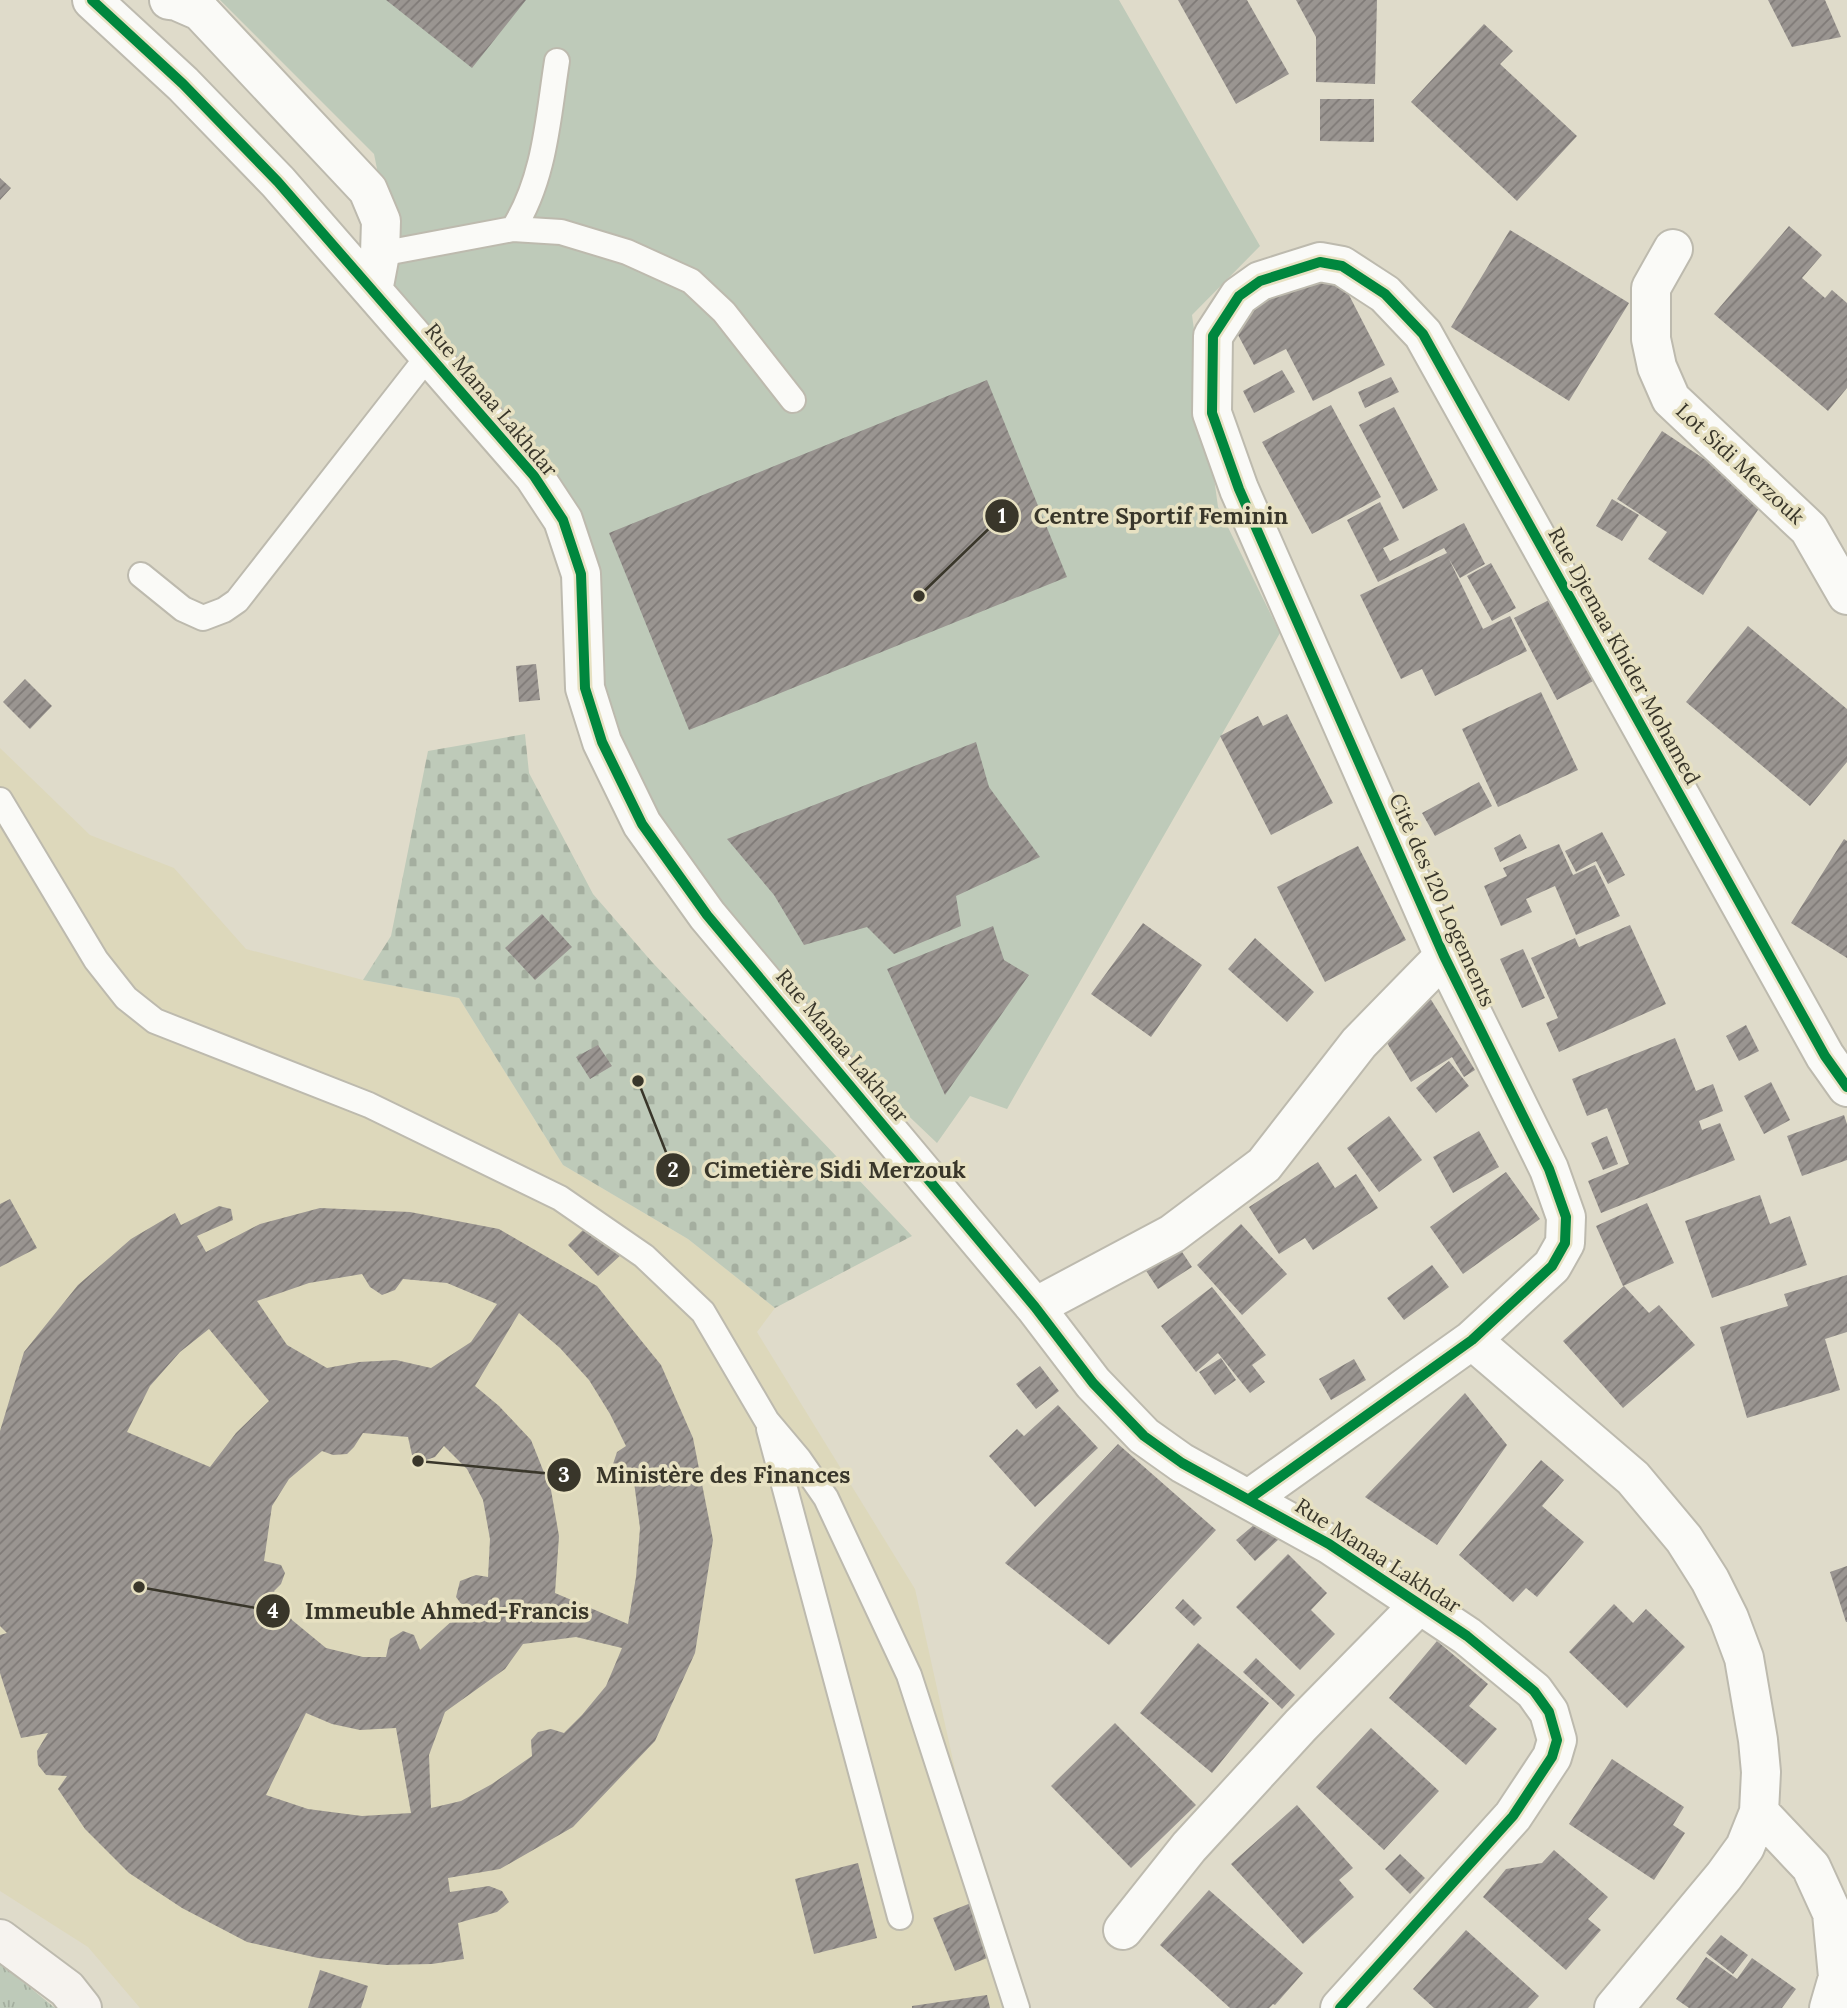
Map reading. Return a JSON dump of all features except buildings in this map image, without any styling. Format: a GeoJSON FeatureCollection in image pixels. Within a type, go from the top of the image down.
{"type":"FeatureCollection","features":[{"type":"Feature","properties":{"kind":"main road"},"geometry":{"type":"LineString","coordinates":[[0,1939],[67,1989],[82,2008]]}},
{"type":"Feature","properties":{"kind":"street","name":"Rue Manaa Lakhdar"},"geometry":{"type":"LineString","coordinates":[[98,0],[278,182],[534,476],[563,520],[581,574],[585,688],[602,742],[642,824],[707,915],[1035,1307],[1093,1383],[1144,1436],[1182,1463],[1329,1544],[1467,1636],[1534,1691],[1549,1712],[1557,1741],[1544,1772],[1513,1816],[1340,2008]]}},
{"type":"Feature","properties":{"kind":"street"},"geometry":{"type":"LineString","coordinates":[[169,0],[200,11],[368,190],[381,221],[380,254],[373,291]]}},
{"type":"Feature","properties":{"kind":"street","name":"Lot Sidi Merzouk"},"geometry":{"type":"LineString","coordinates":[[1673,249],[1651,288],[1651,339],[1657,368],[1671,399],[1809,529],[1847,595]]}},
{"type":"Feature","properties":{"kind":"street","name":"Cité des 120 Logements"},"geometry":{"type":"LineString","coordinates":[[1249,1499],[1472,1340],[1552,1266],[1565,1243],[1566,1217],[1549,1169],[1444,956],[1239,489],[1212,413],[1213,336],[1239,296],[1260,281],[1320,262],[1342,266]]}},
{"type":"Feature","properties":{"kind":"street","name":"Rue Djemaa Khider Mohamed"},"geometry":{"type":"LineString","coordinates":[[1342,266],[1385,294],[1423,334],[1825,1056],[1847,1087]]}},
{"type":"Feature","properties":{"kind":"street"},"geometry":{"type":"LineString","coordinates":[[1035,1307],[1171,1234],[1264,1166],[1359,1043],[1444,956]]}},
{"type":"Feature","properties":{"kind":"street"},"geometry":{"type":"LineString","coordinates":[[1472,1340],[1633,1478],[1684,1539],[1710,1580],[1729,1618],[1744,1658],[1758,1740],[1761,1772],[1759,1812],[1745,1847],[1724,1876],[1614,2008]]}},
{"type":"Feature","properties":{"kind":"street"},"geometry":{"type":"LineString","coordinates":[[1123,1930],[1189,1847],[1301,1725],[1420,1604]]}},
{"type":"Feature","properties":{"kind":"street"},"geometry":{"type":"LineString","coordinates":[[1759,1812],[1811,1867],[1832,1913],[1838,1977],[1829,2008]]}},
{"type":"Feature","properties":{"kind":"lane"},"geometry":{"type":"LineString","coordinates":[[513,229],[526,208],[535,184],[557,61]]}},
{"type":"Feature","properties":{"kind":"lane"},"geometry":{"type":"LineString","coordinates":[[380,254],[513,229],[561,232],[627,252],[691,281],[724,312],[793,400]]}},
{"type":"Feature","properties":{"kind":"lane"},"geometry":{"type":"LineString","coordinates":[[141,575],[183,609],[203,618],[224,610],[237,601],[429,355]]}},
{"type":"Feature","properties":{"kind":"lane"},"geometry":{"type":"LineString","coordinates":[[1,804],[96,960],[126,998],[155,1021],[369,1105],[561,1198],[644,1256],[703,1312],[767,1421],[799,1459],[826,1498],[909,1675],[1017,2008]]}},
{"type":"Feature","properties":{"kind":"lane"},"geometry":{"type":"LineString","coordinates":[[767,1421],[900,1917]]}},
{"type":"Feature","properties":{"kind":"shaded area"},"geometry":{"type":"Polygon","coordinates":[[[0,748],[90,835],[174,868],[246,949],[363,980],[459,998],[563,1165],[688,1239],[775,1308],[757,1332],[915,1589],[1008,2008],[140,2008],[88,1947],[0,1891],[0,748]]]}},
{"type":"Feature","properties":{"kind":"green space"},"geometry":{"type":"Polygon","coordinates":[[[220,0],[1119,0],[1260,246],[1192,315],[1218,507],[1280,633],[1007,1109],[970,1096],[937,1143],[711,928],[600,753],[572,559],[398,318],[385,208],[374,154],[220,0]]]}},
{"type":"Feature","properties":{"kind":"green space"},"geometry":{"type":"Polygon","coordinates":[[[525,734],[529,773],[593,894],[652,962],[912,1236],[775,1308],[688,1239],[563,1165],[459,998],[363,980],[391,936],[428,751],[525,734]]]}},
{"type":"Feature","properties":{"kind":"green space"},"geometry":{"type":"Polygon","coordinates":[[[0,1963],[55,2008],[0,2008],[0,1963]]]}},
{"type":"Feature","properties":{"kind":"cycle path"},"geometry":{"type":"LineString","coordinates":[[92,0],[183,84],[278,182],[534,476],[563,520],[581,574],[585,688],[602,742],[642,824],[707,915],[1035,1307],[1093,1383],[1144,1436],[1182,1463],[1329,1544],[1467,1636],[1534,1691],[1549,1712],[1557,1740],[1552,1757],[1513,1816],[1340,2008]]}},
{"type":"Feature","properties":{"kind":"cycle path"},"geometry":{"type":"LineString","coordinates":[[1249,1499],[1472,1340],[1552,1266],[1565,1243],[1566,1217],[1549,1169],[1444,956],[1239,489],[1212,413],[1213,336],[1239,296],[1260,281],[1320,262],[1342,266],[1385,294],[1423,334],[1825,1056],[1847,1087]]}},
{"type":"Feature","properties":{"kind":"place","name":"Centre Sportif Feminin"},"geometry":{"type":"Point","coordinates":[919,596]}},
{"type":"Feature","properties":{"kind":"place","name":"Cimetière Sidi Merzouk"},"geometry":{"type":"Point","coordinates":[638,1081]}},
{"type":"Feature","properties":{"kind":"place","name":"Ministère des Finances"},"geometry":{"type":"Point","coordinates":[418,1461]}},
{"type":"Feature","properties":{"kind":"place","name":"Immeuble Ahmed-Francis"},"geometry":{"type":"Point","coordinates":[139,1587]}}]}
